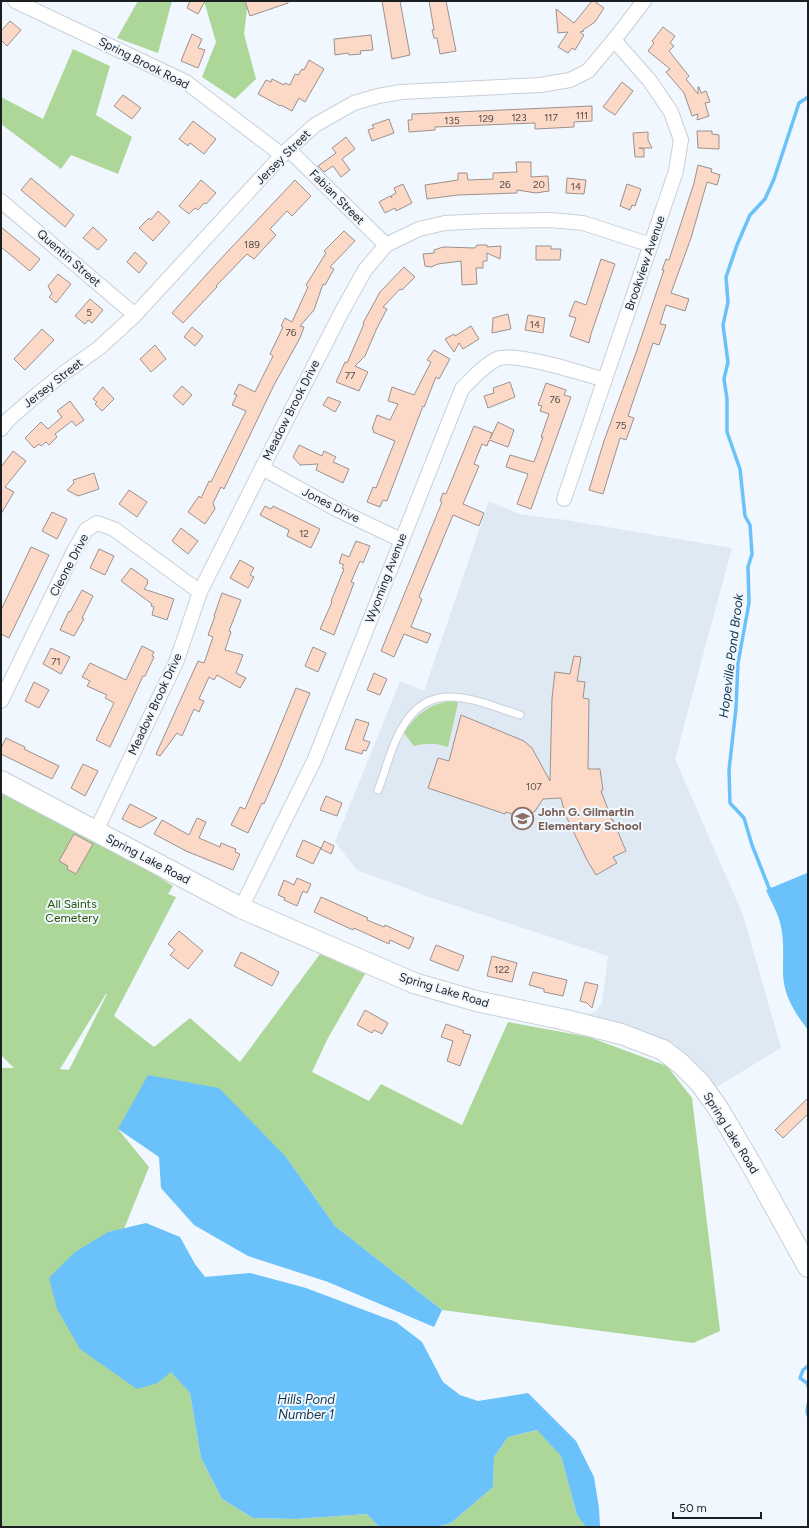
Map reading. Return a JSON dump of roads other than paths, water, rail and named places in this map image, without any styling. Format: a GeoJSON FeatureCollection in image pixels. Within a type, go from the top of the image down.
{"type":"FeatureCollection","features":[{"type":"Feature","properties":{"kind":"main road","name":"Spring Lake Road"},"geometry":{"type":"LineString","coordinates":[[1,781],[241,908],[414,983],[476,1001],[587,1025],[621,1034],[663,1050],[681,1064],[695,1078],[718,1108],[808,1267]]}},
{"type":"Feature","properties":{"kind":"street","name":"Spring Brook Road"},"geometry":{"type":"LineString","coordinates":[[15,1],[186,82],[285,152]]}},
{"type":"Feature","properties":{"kind":"street","name":"Jersey Street"},"geometry":{"type":"LineString","coordinates":[[1,429],[8,420],[33,398],[64,373],[99,348],[135,315],[285,152],[315,125],[354,103],[378,96],[401,92],[540,85],[570,80],[588,71],[644,1]]}},
{"type":"Feature","properties":{"kind":"street","name":"Brookview Avenue"},"geometry":{"type":"LineString","coordinates":[[564,499],[676,171],[681,140],[671,112],[650,81],[614,40]]}},
{"type":"Feature","properties":{"kind":"street","name":"Fabian Street"},"geometry":{"type":"LineString","coordinates":[[285,152],[386,245]]}},
{"type":"Feature","properties":{"kind":"street","name":"Quentin Street"},"geometry":{"type":"LineString","coordinates":[[1,201],[135,315]]}},
{"type":"Feature","properties":{"kind":"street","name":"Meadow Brook Drive"},"geometry":{"type":"LineString","coordinates":[[96,831],[177,660],[200,592],[262,468],[365,270],[386,245],[419,229],[445,223],[536,220],[583,223],[651,245]]}},
{"type":"Feature","properties":{"kind":"street","name":"Wyoming Avenue"},"geometry":{"type":"LineString","coordinates":[[241,908],[314,761],[354,664],[401,540],[462,389],[477,374],[498,358],[523,358],[605,380]]}},
{"type":"Feature","properties":{"kind":"street","name":"Jones Drive"},"geometry":{"type":"LineString","coordinates":[[262,468],[336,509],[401,540]]}},
{"type":"Feature","properties":{"kind":"street","name":"Cleone Drive"},"geometry":{"type":"LineString","coordinates":[[1,701],[73,553],[86,530],[97,523],[114,529],[200,592]]}},
{"type":"Feature","properties":{"kind":"lane"},"geometry":{"type":"LineString","coordinates":[[378,790],[396,738],[411,715],[425,702],[433,698],[456,697],[473,700],[520,715]]}},
{"type":"Feature","properties":{"kind":"water"},"geometry":{"type":"Polygon","coordinates":[[[807,873],[808,1030],[798,1016],[787,994],[783,978],[783,942],[780,922],[766,890],[807,873]]]}},
{"type":"Feature","properties":{"kind":"water"},"geometry":{"type":"Polygon","coordinates":[[[148,1075],[219,1088],[286,1157],[335,1226],[442,1310],[434,1327],[328,1282],[248,1256],[194,1225],[161,1188],[159,1157],[118,1129],[148,1075]]]}},
{"type":"Feature","properties":{"kind":"water","name":"Hills Pond Number 1"},"geometry":{"type":"Polygon","coordinates":[[[146,1223],[180,1237],[195,1264],[205,1277],[250,1273],[306,1288],[396,1322],[422,1342],[443,1382],[460,1395],[478,1401],[528,1393],[576,1441],[594,1477],[599,1508],[600,1527],[586,1527],[577,1515],[561,1456],[537,1430],[508,1437],[494,1457],[493,1487],[451,1523],[437,1527],[379,1527],[367,1514],[296,1519],[253,1518],[222,1499],[201,1458],[190,1393],[171,1372],[158,1383],[137,1389],[80,1349],[57,1309],[49,1278],[75,1252],[108,1232],[146,1223]]]}},
{"type":"Feature","properties":{"kind":"waterway","name":"Hopeville Pond Brook"},"geometry":{"type":"LineString","coordinates":[[773,891],[769,888],[752,845],[744,818],[730,803],[729,770],[736,708],[738,663],[749,603],[748,567],[752,554],[750,525],[745,516],[740,469],[727,432],[727,399],[724,379],[728,362],[723,325],[728,302],[726,277],[737,245],[750,215],[765,199],[774,179],[799,103],[808,97]]}},
{"type":"Feature","properties":{"kind":"waterway","name":"Hopeville Pond Brook"},"geometry":{"type":"LineString","coordinates":[[808,1366],[803,1370],[800,1378],[807,1383],[808,1386]]}},
{"type":"Feature","properties":{"kind":"waterway","name":"Hopeville Pond Brook"},"geometry":{"type":"LineString","coordinates":[[808,1405],[808,1415]]}},
{"type":"Feature","properties":{"kind":"place","name":"John G. Gilmartin Elementary School"},"geometry":{"type":"Point","coordinates":[523,819]}},
{"type":"Feature","properties":{"kind":"park label","name":"All Saints Cemetery"},"geometry":{"type":"Point","coordinates":[72,911]}}]}
